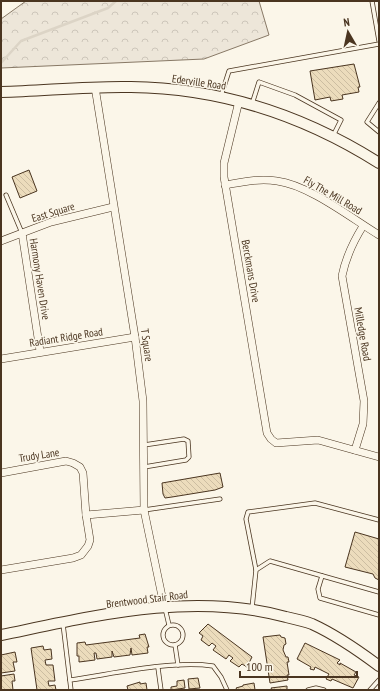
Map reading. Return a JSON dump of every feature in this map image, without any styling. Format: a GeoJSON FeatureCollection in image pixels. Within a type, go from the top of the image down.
{"type":"FeatureCollection","features":[{"type":"Feature","properties":{"kind":"street","name":"Ederville Road"},"geometry":{"type":"LineString","coordinates":[[1,92],[132,87],[184,90],[252,104],[304,123],[333,136],[379,163]]}},
{"type":"Feature","properties":{"kind":"street","name":"T Square"},"geometry":{"type":"LineString","coordinates":[[95,88],[135,337],[143,401],[144,510],[164,606]]}},
{"type":"Feature","properties":{"kind":"street","name":"Berckmans Drive"},"geometry":{"type":"LineString","coordinates":[[239,101],[224,163],[225,185],[267,433],[270,439],[276,443],[318,440],[355,450]]}},
{"type":"Feature","properties":{"kind":"street","name":"Fly The Mill Road"},"geometry":{"type":"LineString","coordinates":[[225,185],[265,180],[288,183],[310,192],[379,236]]}},
{"type":"Feature","properties":{"kind":"street","name":"East Square"},"geometry":{"type":"LineString","coordinates":[[1,241],[51,222],[113,207]]}},
{"type":"Feature","properties":{"kind":"street","name":"Milledge Road"},"geometry":{"type":"LineString","coordinates":[[355,450],[363,424],[364,401],[342,276],[346,256],[363,226]]}},
{"type":"Feature","properties":{"kind":"street","name":"Harmony Haven Drive"},"geometry":{"type":"LineString","coordinates":[[22,233],[40,351]]}},
{"type":"Feature","properties":{"kind":"street","name":"Radiant Ridge Road"},"geometry":{"type":"LineString","coordinates":[[1,359],[40,351],[135,337]]}},
{"type":"Feature","properties":{"kind":"street"},"geometry":{"type":"LineString","coordinates":[[355,450],[379,457]]}},
{"type":"Feature","properties":{"kind":"street","name":"Trudy Lane"},"geometry":{"type":"LineString","coordinates":[[1,473],[66,461],[73,463],[80,467],[85,480],[86,515]]}},
{"type":"Feature","properties":{"kind":"street"},"geometry":{"type":"LineString","coordinates":[[1,570],[81,555],[86,551],[90,540],[86,515],[144,510]]}},
{"type":"Feature","properties":{"kind":"street","name":"Brentwood Stair Road"},"geometry":{"type":"LineString","coordinates":[[1,635],[164,606],[192,605],[252,609],[312,624],[355,649],[379,666]]}},
{"type":"Feature","properties":{"kind":"lane"},"geometry":{"type":"LineString","coordinates":[[372,1],[379,41]]}},
{"type":"Feature","properties":{"kind":"lane"},"geometry":{"type":"LineString","coordinates":[[220,97],[229,71],[379,44]]}},
{"type":"Feature","properties":{"kind":"lane"},"geometry":{"type":"LineString","coordinates":[[252,104],[259,82],[295,95],[341,120],[333,136]]}},
{"type":"Feature","properties":{"kind":"lane"},"geometry":{"type":"LineString","coordinates":[[379,103],[367,122],[379,132]]}},
{"type":"Feature","properties":{"kind":"lane"},"geometry":{"type":"LineString","coordinates":[[6,195],[22,233]]}},
{"type":"Feature","properties":{"kind":"lane"},"geometry":{"type":"LineString","coordinates":[[143,467],[186,460],[189,457],[188,441],[184,439],[144,446]]}},
{"type":"Feature","properties":{"kind":"lane"},"geometry":{"type":"LineString","coordinates":[[144,510],[220,499]]}},
{"type":"Feature","properties":{"kind":"lane"},"geometry":{"type":"LineString","coordinates":[[252,609],[256,570],[246,519],[248,512],[315,503],[379,520]]}},
{"type":"Feature","properties":{"kind":"lane"},"geometry":{"type":"LineString","coordinates":[[256,570],[270,561],[379,592]]}},
{"type":"Feature","properties":{"kind":"lane"},"geometry":{"type":"LineString","coordinates":[[322,576],[318,589],[320,598],[379,615]]}},
{"type":"Feature","properties":{"kind":"lane"},"geometry":{"type":"LineString","coordinates":[[164,606],[169,625]]}},
{"type":"Feature","properties":{"kind":"lane"},"geometry":{"type":"LineString","coordinates":[[63,623],[71,690]]}},
{"type":"Feature","properties":{"kind":"lane"},"geometry":{"type":"LineString","coordinates":[[169,625],[176,625],[182,630],[183,637],[175,645],[168,644],[162,638],[163,631],[169,625]]}},
{"type":"Feature","properties":{"kind":"lane"},"geometry":{"type":"LineString","coordinates":[[175,645],[178,665]]}},
{"type":"Feature","properties":{"kind":"lane"},"geometry":{"type":"LineString","coordinates":[[70,680],[178,665],[213,666],[222,677],[227,690]]}},
{"type":"Feature","properties":{"kind":"lane"},"geometry":{"type":"LineString","coordinates":[[158,668],[161,690]]}},
{"type":"Feature","properties":{"kind":"lane"},"geometry":{"type":"LineString","coordinates":[[370,690],[379,680]]}},
{"type":"Feature","properties":{"kind":"lane"},"geometry":{"type":"LineString","coordinates":[[308,690],[316,688],[324,690]]}},
{"type":"Feature","properties":{"kind":"green space"},"geometry":{"type":"Polygon","coordinates":[[[26,1],[259,1],[269,35],[204,59],[1,68],[1,19],[26,1]]]}},
{"type":"Feature","properties":{"kind":"building"},"geometry":{"type":"Polygon","coordinates":[[[354,64],[360,87],[358,87],[359,92],[342,95],[343,99],[331,101],[330,97],[315,100],[310,71],[354,64]]]}},
{"type":"Feature","properties":{"kind":"building"},"geometry":{"type":"Polygon","coordinates":[[[29,170],[37,191],[20,198],[12,177],[29,170]]]}},
{"type":"Feature","properties":{"kind":"building"},"geometry":{"type":"Polygon","coordinates":[[[220,473],[223,487],[215,490],[165,498],[163,494],[162,483],[220,473]]]}},
{"type":"Feature","properties":{"kind":"building"},"geometry":{"type":"Polygon","coordinates":[[[355,532],[379,539],[379,580],[375,578],[373,574],[345,567],[355,532]]]}},
{"type":"Feature","properties":{"kind":"building"},"geometry":{"type":"Polygon","coordinates":[[[208,624],[252,657],[247,667],[242,664],[239,667],[230,661],[233,658],[229,655],[226,659],[213,650],[216,646],[212,643],[209,646],[201,640],[203,636],[199,633],[208,624]]]}},
{"type":"Feature","properties":{"kind":"building"},"geometry":{"type":"Polygon","coordinates":[[[145,634],[149,647],[147,647],[148,653],[132,655],[131,648],[130,655],[114,657],[112,651],[112,657],[97,659],[96,653],[94,653],[95,660],[79,662],[79,656],[77,656],[77,643],[85,642],[86,645],[140,638],[139,635],[145,634]]]}},
{"type":"Feature","properties":{"kind":"building"},"geometry":{"type":"Polygon","coordinates":[[[280,635],[281,637],[285,638],[286,644],[284,645],[283,650],[286,657],[288,657],[289,662],[287,662],[289,675],[287,675],[288,680],[270,683],[263,637],[280,635]]]}},
{"type":"Feature","properties":{"kind":"building"},"geometry":{"type":"Polygon","coordinates":[[[305,643],[340,660],[337,663],[340,665],[340,663],[356,672],[354,675],[359,677],[353,688],[332,679],[331,681],[326,679],[329,674],[315,667],[314,670],[310,669],[311,667],[297,659],[305,643]]]}},
{"type":"Feature","properties":{"kind":"building"},"geometry":{"type":"Polygon","coordinates":[[[43,646],[44,650],[51,649],[52,659],[45,660],[46,665],[53,665],[55,681],[48,681],[49,686],[55,685],[56,690],[37,690],[31,648],[43,646]]]}},
{"type":"Feature","properties":{"kind":"building"},"geometry":{"type":"Polygon","coordinates":[[[15,652],[17,662],[13,662],[15,671],[1,673],[1,655],[15,652]]]}},
{"type":"Feature","properties":{"kind":"building"},"geometry":{"type":"Polygon","coordinates":[[[14,674],[15,681],[12,681],[13,690],[1,690],[1,676],[14,674]]]}},
{"type":"Feature","properties":{"kind":"building"},"geometry":{"type":"Polygon","coordinates":[[[198,678],[200,688],[189,689],[188,679],[198,678]]]}},
{"type":"Feature","properties":{"kind":"building"},"geometry":{"type":"Polygon","coordinates":[[[184,680],[185,688],[171,690],[171,687],[177,686],[177,681],[184,680]]]}},
{"type":"Feature","properties":{"kind":"building"},"geometry":{"type":"Polygon","coordinates":[[[140,682],[140,684],[146,683],[147,690],[128,690],[127,686],[140,682]]]}},
{"type":"Feature","properties":{"kind":"building"},"geometry":{"type":"Polygon","coordinates":[[[254,683],[255,690],[237,690],[236,688],[243,685],[254,683]]]}},
{"type":"Feature","properties":{"kind":"building"},"geometry":{"type":"Polygon","coordinates":[[[287,686],[287,690],[272,690],[271,688],[287,686]]]}},
{"type":"Feature","properties":{"kind":"waterway"},"geometry":{"type":"LineString","coordinates":[[1,63],[21,41],[108,8],[116,1]]}}]}
